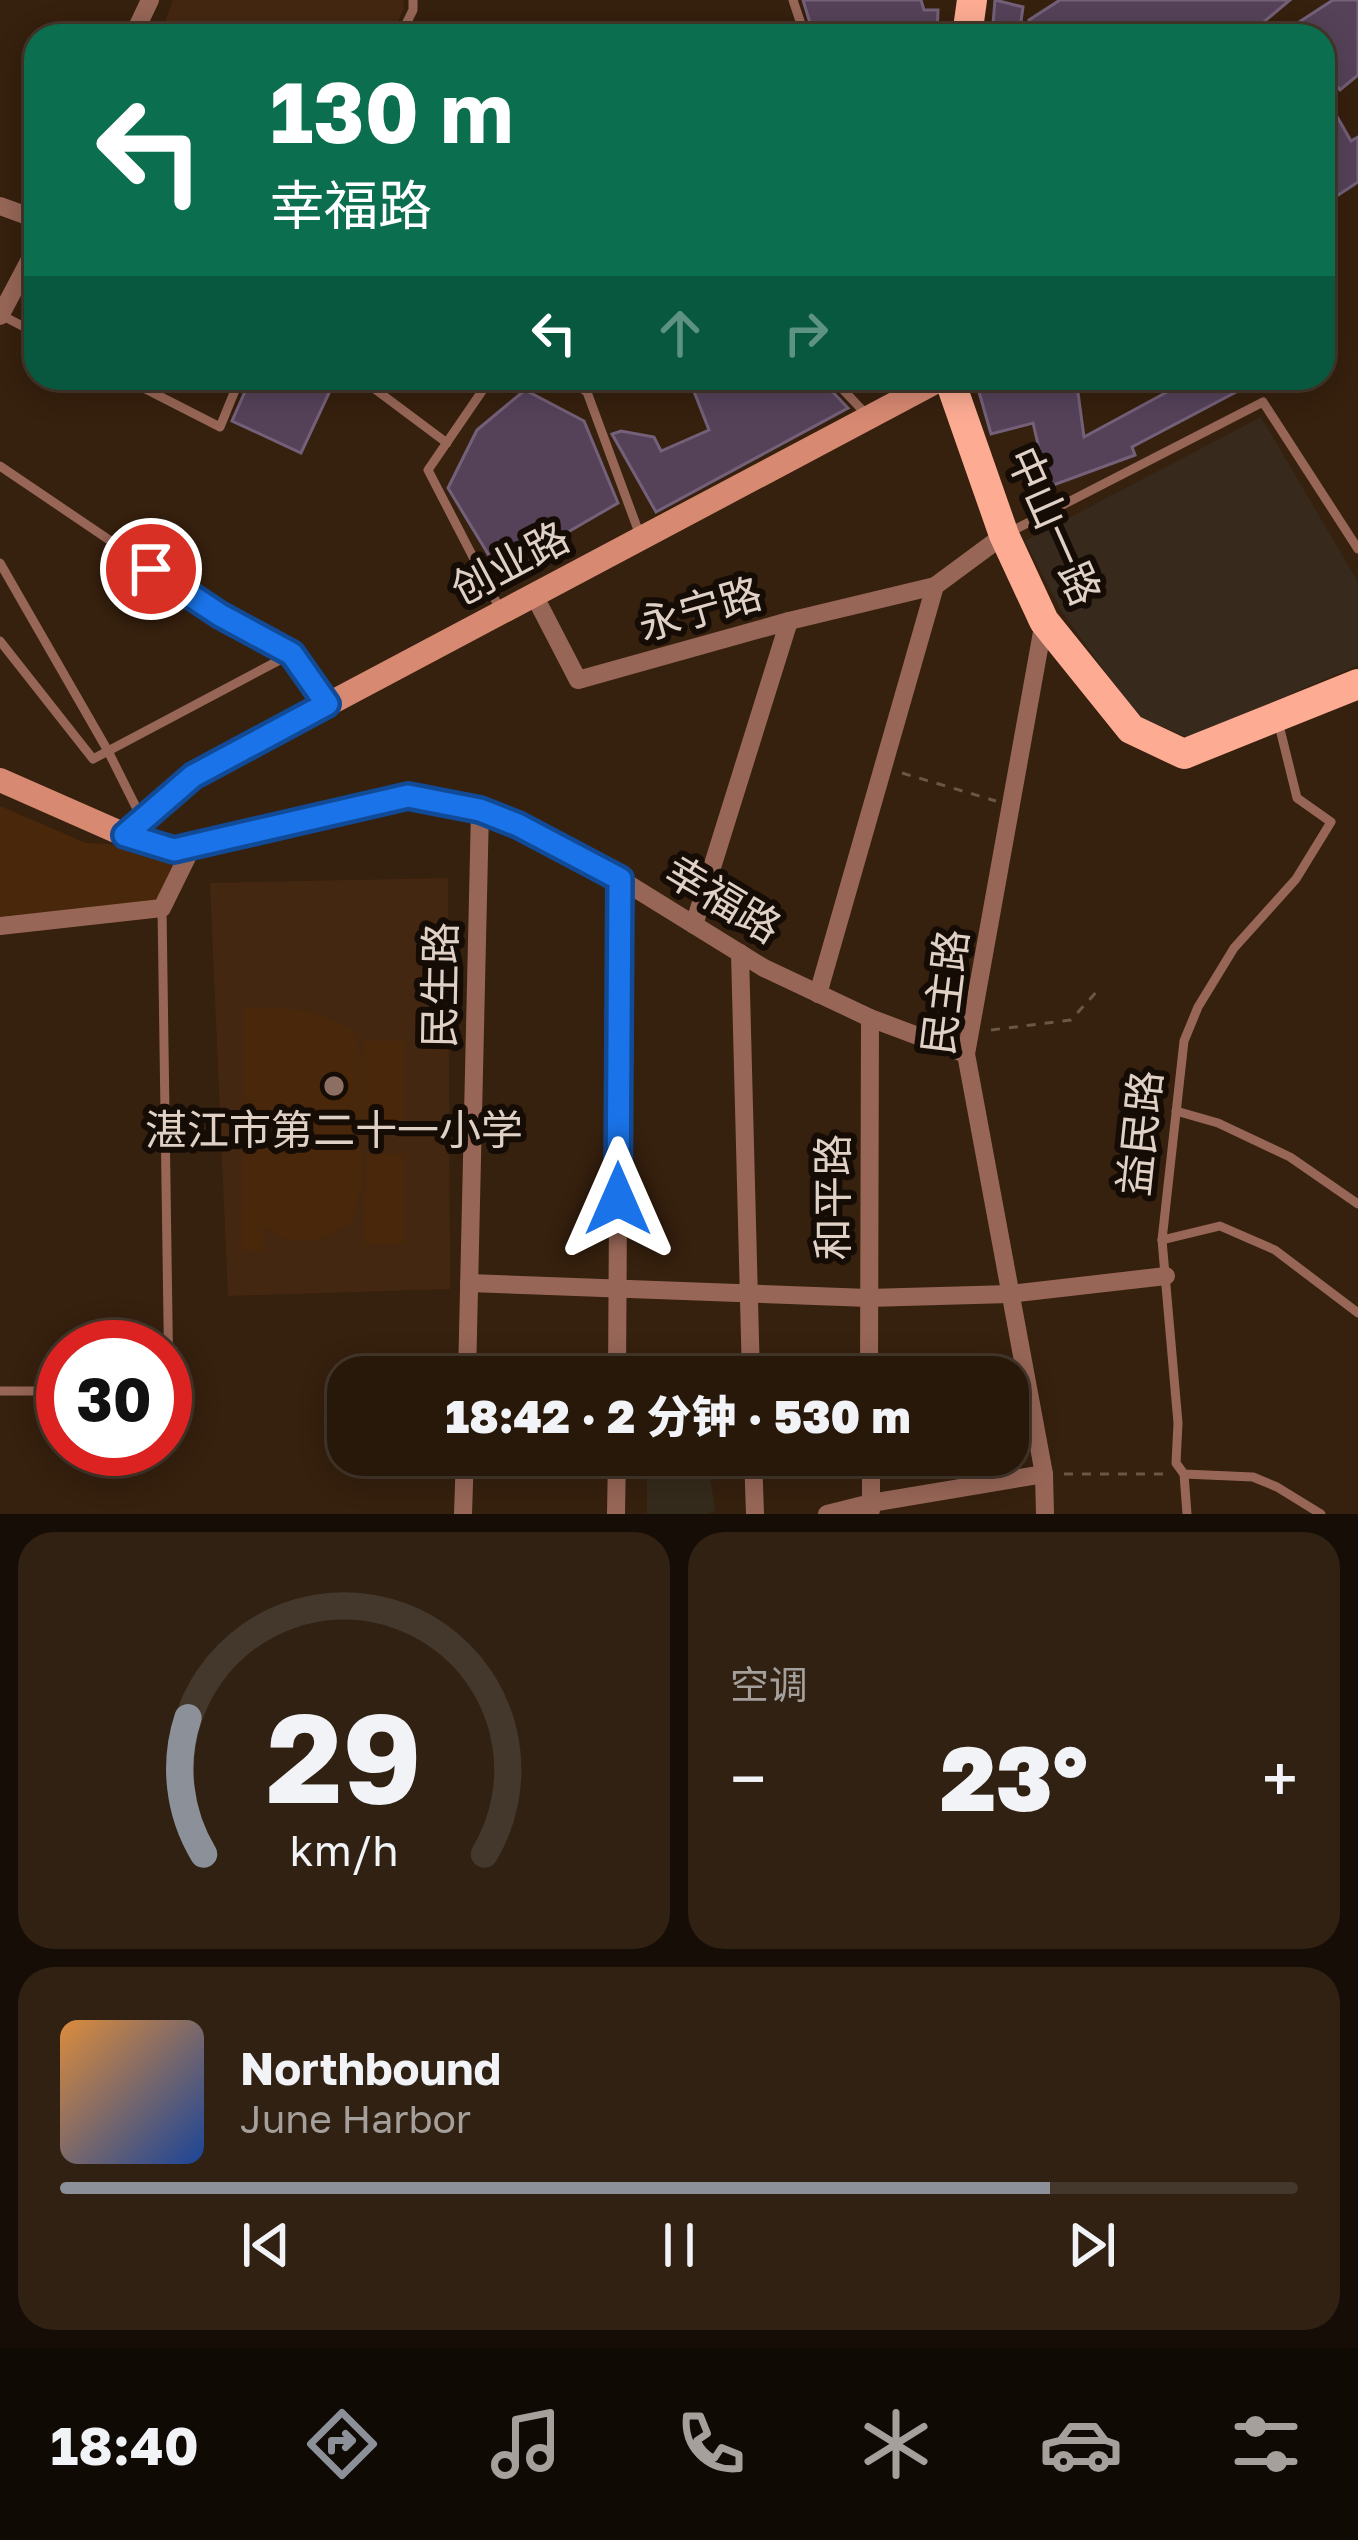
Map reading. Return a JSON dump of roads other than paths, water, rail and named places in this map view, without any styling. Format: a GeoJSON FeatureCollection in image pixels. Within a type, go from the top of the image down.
{"type":"FeatureCollection","features":[{"type":"Feature","properties":{"kind":"main road","name":"中山一路"},"geometry":{"type":"LineString","coordinates":[[950,390],[1004,535],[1044,621],[1131,729],[1184,754],[1358,684]]}},
{"type":"Feature","properties":{"kind":"street"},"geometry":{"type":"LineString","coordinates":[[0,316],[24,271]]}},
{"type":"Feature","properties":{"kind":"street","name":"创业路"},"geometry":{"type":"LineString","coordinates":[[133,827],[193,776],[922,390]]}},
{"type":"Feature","properties":{"kind":"street"},"geometry":{"type":"LineString","coordinates":[[818,994],[935,586],[1004,535]]}},
{"type":"Feature","properties":{"kind":"street","name":"永宁路"},"geometry":{"type":"LineString","coordinates":[[534,595],[578,680],[935,586]]}},
{"type":"Feature","properties":{"kind":"street"},"geometry":{"type":"LineString","coordinates":[[694,925],[789,621]]}},
{"type":"Feature","properties":{"kind":"street","name":"民主路"},"geometry":{"type":"LineString","coordinates":[[1044,621],[966,1054],[1044,1474],[1045,1514]]}},
{"type":"Feature","properties":{"kind":"street"},"geometry":{"type":"LineString","coordinates":[[0,763],[133,827]]}},
{"type":"Feature","properties":{"kind":"street"},"geometry":{"type":"LineString","coordinates":[[0,780],[184,847],[163,908],[0,926]]}},
{"type":"Feature","properties":{"kind":"street","name":"幸福路"},"geometry":{"type":"LineString","coordinates":[[184,847],[408,796],[480,810],[620,879],[764,968],[870,1018],[966,1054]]}},
{"type":"Feature","properties":{"kind":"street","name":"民生路"},"geometry":{"type":"LineString","coordinates":[[467,1356],[480,810]]}},
{"type":"Feature","properties":{"kind":"street"},"geometry":{"type":"LineString","coordinates":[[617,1356],[620,879]]}},
{"type":"Feature","properties":{"kind":"street"},"geometry":{"type":"LineString","coordinates":[[740,953],[751,1356]]}},
{"type":"Feature","properties":{"kind":"street","name":"和平路"},"geometry":{"type":"LineString","coordinates":[[869,1356],[870,1018]]}},
{"type":"Feature","properties":{"kind":"street"},"geometry":{"type":"LineString","coordinates":[[469,1283],[868,1298],[1010,1294],[1166,1276]]}},
{"type":"Feature","properties":{"kind":"street"},"geometry":{"type":"LineString","coordinates":[[827,1514],[1044,1474]]}},
{"type":"Feature","properties":{"kind":"street"},"geometry":{"type":"LineString","coordinates":[[464,1514],[465,1476]]}},
{"type":"Feature","properties":{"kind":"street"},"geometry":{"type":"LineString","coordinates":[[616,1514],[617,1476]]}},
{"type":"Feature","properties":{"kind":"street"},"geometry":{"type":"LineString","coordinates":[[754,1476],[755,1514]]}},
{"type":"Feature","properties":{"kind":"street"},"geometry":{"type":"LineString","coordinates":[[871,1476],[871,1509]]}},
{"type":"Feature","properties":{"kind":"lane"},"geometry":{"type":"LineString","coordinates":[[148,390],[220,427],[235,390]]}},
{"type":"Feature","properties":{"kind":"lane"},"geometry":{"type":"LineString","coordinates":[[376,390],[447,443]]}},
{"type":"Feature","properties":{"kind":"lane"},"geometry":{"type":"LineString","coordinates":[[483,390],[428,470],[502,612]]}},
{"type":"Feature","properties":{"kind":"lane"},"geometry":{"type":"LineString","coordinates":[[584,390],[641,538]]}},
{"type":"Feature","properties":{"kind":"lane"},"geometry":{"type":"LineString","coordinates":[[843,390],[869,417]]}},
{"type":"Feature","properties":{"kind":"lane"},"geometry":{"type":"LineString","coordinates":[[1004,535],[1262,402],[1358,549]]}},
{"type":"Feature","properties":{"kind":"lane"},"geometry":{"type":"LineString","coordinates":[[0,466],[220,615],[292,654],[327,704]]}},
{"type":"Feature","properties":{"kind":"lane"},"geometry":{"type":"LineString","coordinates":[[0,563],[108,751],[133,827]]}},
{"type":"Feature","properties":{"kind":"lane"},"geometry":{"type":"LineString","coordinates":[[0,641],[94,759],[292,654]]}},
{"type":"Feature","properties":{"kind":"lane","name":"益民路"},"geometry":{"type":"LineString","coordinates":[[1186,1514],[1184,1474],[1176,1462],[1178,1424],[1162,1240],[1184,1040],[1234,948],[1296,879],[1331,822],[1297,798],[1276,717]]}},
{"type":"Feature","properties":{"kind":"lane"},"geometry":{"type":"LineString","coordinates":[[163,908],[168,1320]]}},
{"type":"Feature","properties":{"kind":"lane"},"geometry":{"type":"LineString","coordinates":[[1175,1111],[1218,1123],[1290,1156],[1358,1204]]}},
{"type":"Feature","properties":{"kind":"lane"},"geometry":{"type":"LineString","coordinates":[[1162,1240],[1220,1226],[1275,1250],[1358,1313]]}},
{"type":"Feature","properties":{"kind":"lane"},"geometry":{"type":"LineString","coordinates":[[0,1391],[36,1391]]}},
{"type":"Feature","properties":{"kind":"lane"},"geometry":{"type":"LineString","coordinates":[[1184,1474],[1253,1477],[1321,1514]]}},
{"type":"Feature","properties":{"kind":"place","name":"湛江市第二十一小学"},"geometry":{"type":"Point","coordinates":[334,1086]}}]}
